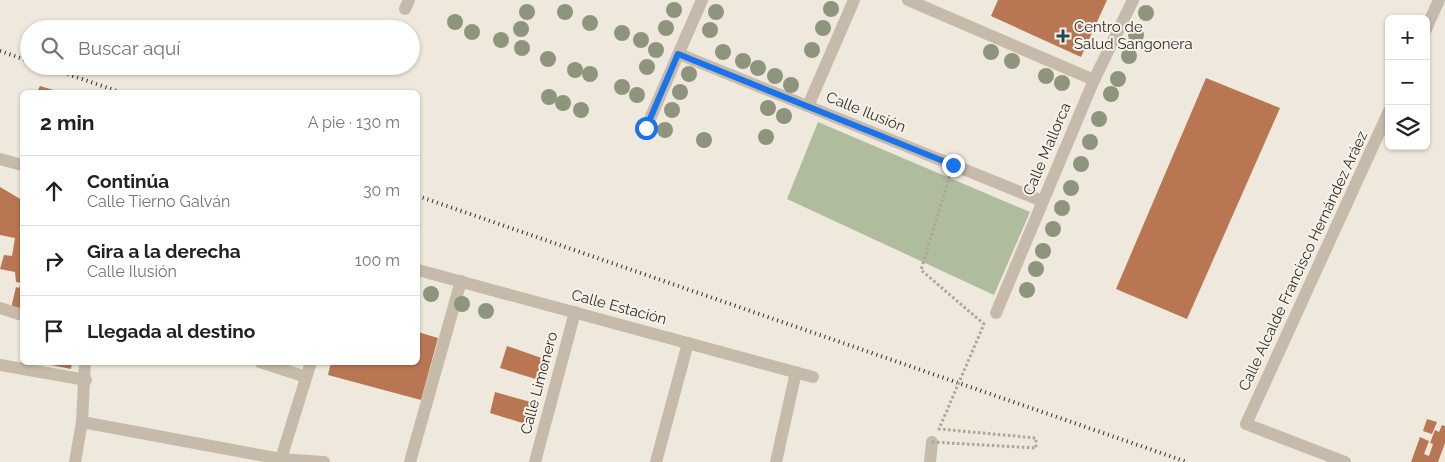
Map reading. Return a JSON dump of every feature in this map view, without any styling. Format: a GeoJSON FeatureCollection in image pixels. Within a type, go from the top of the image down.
{"type":"FeatureCollection","features":[{"type":"Feature","properties":{"kind":"street"},"geometry":{"type":"LineString","coordinates":[[646,128],[702,0]]}},
{"type":"Feature","properties":{"kind":"street"},"geometry":{"type":"LineString","coordinates":[[808,106],[854,0]]}},
{"type":"Feature","properties":{"kind":"street"},"geometry":{"type":"LineString","coordinates":[[908,0],[1094,80]]}},
{"type":"Feature","properties":{"kind":"street","name":"Calle Mallorca"},"geometry":{"type":"LineString","coordinates":[[996,313],[1094,80],[1133,0]]}},
{"type":"Feature","properties":{"kind":"street"},"geometry":{"type":"LineString","coordinates":[[1430,20],[1439,0]]}},
{"type":"Feature","properties":{"kind":"street","name":"Calle Ilusión"},"geometry":{"type":"LineString","coordinates":[[678,54],[1042,201]]}},
{"type":"Feature","properties":{"kind":"street","name":"Calle Alcalde Francisco Hernández Aráez"},"geometry":{"type":"LineString","coordinates":[[1345,462],[1246,424],[1385,120]]}},
{"type":"Feature","properties":{"kind":"street"},"geometry":{"type":"LineString","coordinates":[[0,160],[20,165]]}},
{"type":"Feature","properties":{"kind":"street","name":"Calle Estación"},"geometry":{"type":"LineString","coordinates":[[420,271],[813,376]]}},
{"type":"Feature","properties":{"kind":"street"},"geometry":{"type":"LineString","coordinates":[[410,462],[461,281]]}},
{"type":"Feature","properties":{"kind":"street"},"geometry":{"type":"LineString","coordinates":[[0,308],[20,313]]}},
{"type":"Feature","properties":{"kind":"street","name":"Calle Limonero"},"geometry":{"type":"LineString","coordinates":[[535,462],[575,312]]}},
{"type":"Feature","properties":{"kind":"street"},"geometry":{"type":"LineString","coordinates":[[656,462],[688,343]]}},
{"type":"Feature","properties":{"kind":"street"},"geometry":{"type":"LineString","coordinates":[[0,365],[86,380]]}},
{"type":"Feature","properties":{"kind":"street"},"geometry":{"type":"LineString","coordinates":[[75,462],[82,422],[86,380],[85,365]]}},
{"type":"Feature","properties":{"kind":"street"},"geometry":{"type":"LineString","coordinates":[[269,365],[306,378]]}},
{"type":"Feature","properties":{"kind":"street"},"geometry":{"type":"LineString","coordinates":[[280,461],[310,365]]}},
{"type":"Feature","properties":{"kind":"street"},"geometry":{"type":"LineString","coordinates":[[776,462],[796,372]]}},
{"type":"Feature","properties":{"kind":"street"},"geometry":{"type":"LineString","coordinates":[[82,422],[280,461],[324,462]]}},
{"type":"Feature","properties":{"kind":"street"},"geometry":{"type":"LineString","coordinates":[[930,462],[932,442]]}},
{"type":"Feature","properties":{"kind":"path"},"geometry":{"type":"LineString","coordinates":[[932,442],[1036,448],[1036,438],[939,429],[984,324],[921,270],[953,165]]}},
{"type":"Feature","properties":{"kind":"green space"},"geometry":{"type":"Polygon","coordinates":[[[818,122],[1030,212],[994,295],[787,199],[818,122]]]}},
{"type":"Feature","properties":{"kind":"building","name":"Centro de Salud Sangonera"},"geometry":{"type":"Polygon","coordinates":[[[998,0],[1107,0],[1081,57],[991,16],[998,0]]]}},
{"type":"Feature","properties":{"kind":"building"},"geometry":{"type":"Polygon","coordinates":[[[1206,78],[1280,108],[1187,319],[1116,289],[1206,78]]]}},
{"type":"Feature","properties":{"kind":"building"},"geometry":{"type":"Polygon","coordinates":[[[40,86],[53,90],[38,90],[40,86]]]}},
{"type":"Feature","properties":{"kind":"building"},"geometry":{"type":"Polygon","coordinates":[[[0,187],[20,199],[20,283],[16,282],[15,272],[0,269],[4,255],[12,256],[15,238],[0,235],[0,187]]]}},
{"type":"Feature","properties":{"kind":"building"},"geometry":{"type":"Polygon","coordinates":[[[20,285],[20,309],[12,307],[16,287],[19,288],[20,285]]]}},
{"type":"Feature","properties":{"kind":"building"},"geometry":{"type":"Polygon","coordinates":[[[420,333],[438,338],[421,400],[328,375],[330,365],[420,365],[420,333]]]}},
{"type":"Feature","properties":{"kind":"building"},"geometry":{"type":"Polygon","coordinates":[[[507,346],[550,361],[542,381],[500,368],[507,346]]]}},
{"type":"Feature","properties":{"kind":"building"},"geometry":{"type":"Polygon","coordinates":[[[51,365],[72,365],[71,369],[51,365]]]}},
{"type":"Feature","properties":{"kind":"building"},"geometry":{"type":"Polygon","coordinates":[[[495,392],[538,404],[532,426],[490,413],[495,392]]]}},
{"type":"Feature","properties":{"kind":"building"},"geometry":{"type":"Polygon","coordinates":[[[1427,419],[1437,422],[1432,434],[1423,431],[1427,419]]]}},
{"type":"Feature","properties":{"kind":"building"},"geometry":{"type":"Polygon","coordinates":[[[1442,425],[1445,426],[1445,443],[1438,462],[1411,462],[1420,437],[1429,441],[1424,454],[1429,456],[1433,444],[1430,443],[1435,430],[1439,432],[1442,425]]]}},
{"type":"Feature","properties":{"kind":"railway"},"geometry":{"type":"LineString","coordinates":[[0,51],[20,58]]}},
{"type":"Feature","properties":{"kind":"railway"},"geometry":{"type":"LineString","coordinates":[[70,75],[114,90]]}},
{"type":"Feature","properties":{"kind":"railway"},"geometry":{"type":"LineString","coordinates":[[420,197],[1187,462]]}},
{"type":"Feature","properties":{"kind":"place","name":"Centro de Salud Sangonera"},"geometry":{"type":"Point","coordinates":[1063,36]}},
{"type":"Feature","properties":{"kind":"route"},"geometry":{"type":"LineString","coordinates":[[646,128],[678,54],[953,165]]}}]}
